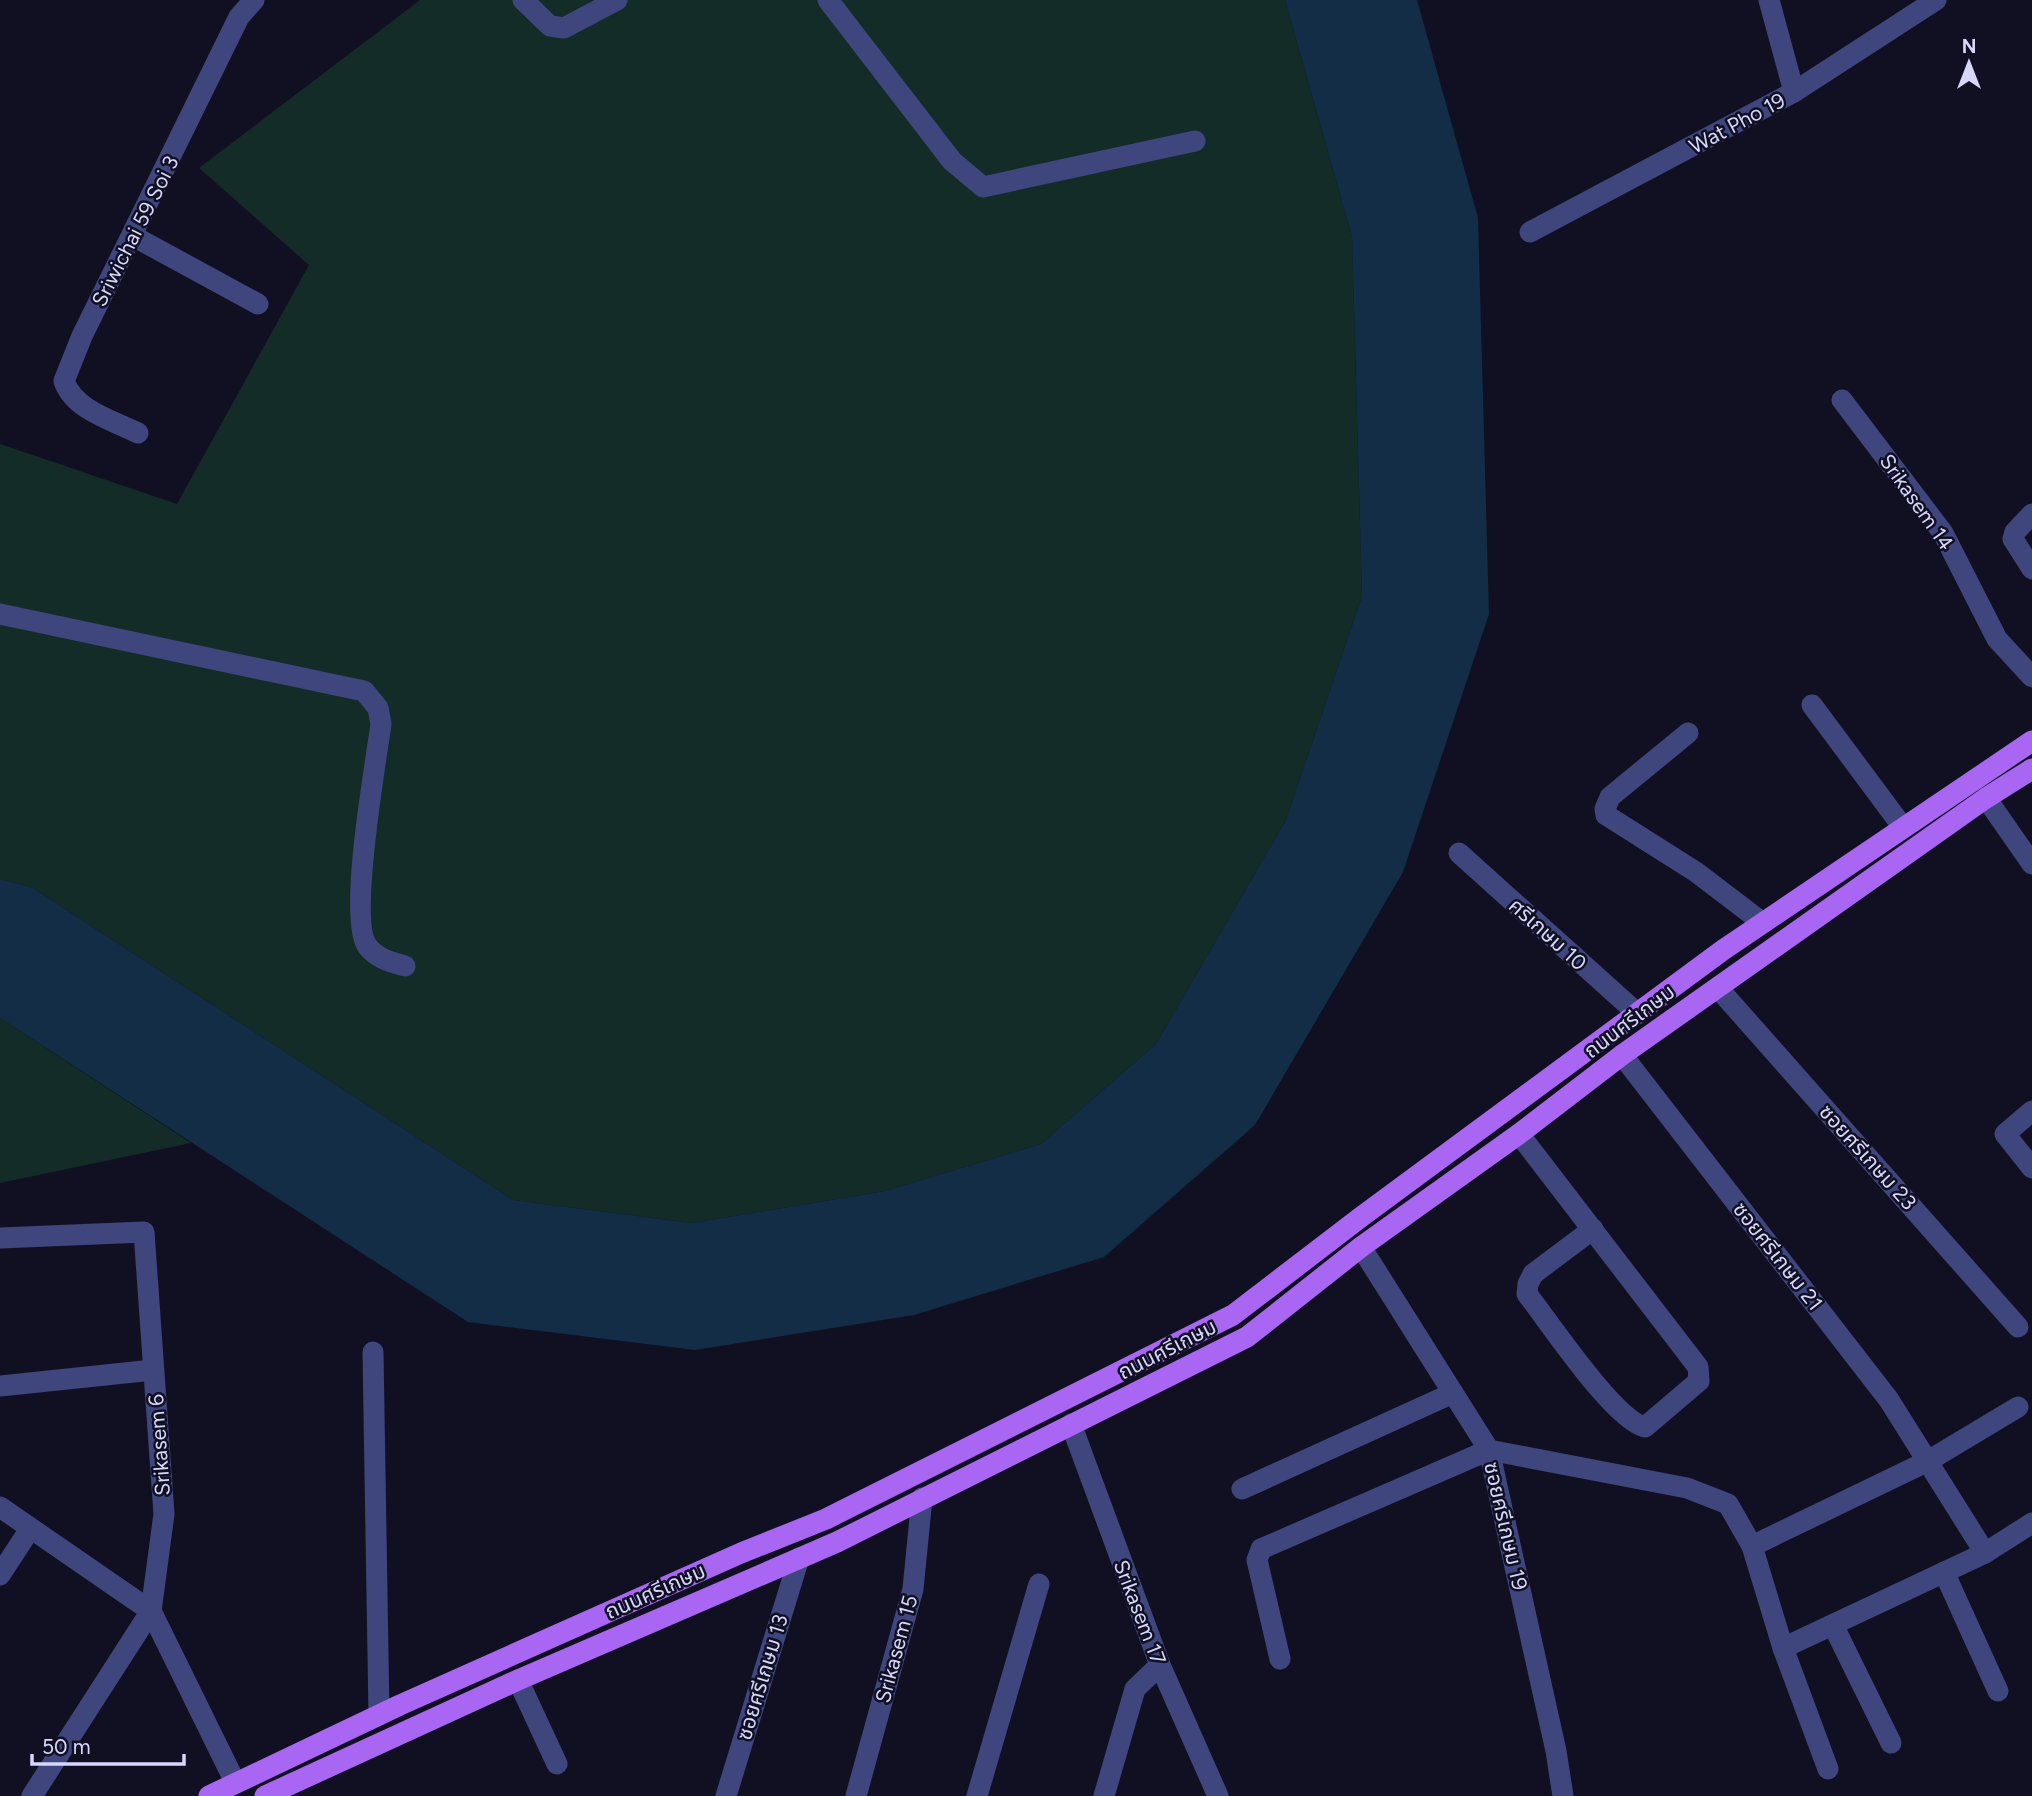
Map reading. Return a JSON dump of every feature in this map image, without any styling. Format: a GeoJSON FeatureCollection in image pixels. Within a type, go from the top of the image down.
{"type":"FeatureCollection","features":[{"type":"Feature","properties":{"kind":"main road","name":"ถนนศรีเกษม"},"geometry":{"type":"LineString","coordinates":[[209,1796],[379,1715],[741,1553],[826,1519],[1156,1356],[1233,1315],[1763,923],[2032,741]]}},
{"type":"Feature","properties":{"kind":"main road","name":"ถนนศรีเกษม"},"geometry":{"type":"LineString","coordinates":[[266,1796],[518,1680],[799,1558],[1247,1337],[1361,1247],[1519,1134],[1622,1055],[1986,798],[2032,769]]}},
{"type":"Feature","properties":{"kind":"main road"},"geometry":{"type":"LineString","coordinates":[[1270,1287],[1275,1302],[1287,1305]]}},
{"type":"Feature","properties":{"kind":"main road"},"geometry":{"type":"LineString","coordinates":[[1252,1301],[1267,1306],[1270,1319]]}},
{"type":"Feature","properties":{"kind":"street","name":"Sriwichai 59 Soi 3"},"geometry":{"type":"LineString","coordinates":[[138,433],[78,403],[69,395],[64,381],[82,335],[239,17],[254,0]]}},
{"type":"Feature","properties":{"kind":"street"},"geometry":{"type":"LineString","coordinates":[[523,0],[550,26],[564,28],[617,0]]}},
{"type":"Feature","properties":{"kind":"street"},"geometry":{"type":"LineString","coordinates":[[828,0],[952,160],[983,187],[1195,141]]}},
{"type":"Feature","properties":{"kind":"street"},"geometry":{"type":"LineString","coordinates":[[1769,0],[1794,92]]}},
{"type":"Feature","properties":{"kind":"street","name":"Wat Pho 19"},"geometry":{"type":"LineString","coordinates":[[1530,232],[1794,92],[1936,0]]}},
{"type":"Feature","properties":{"kind":"street"},"geometry":{"type":"LineString","coordinates":[[133,236],[258,303]]}},
{"type":"Feature","properties":{"kind":"street","name":"Srikasem 14"},"geometry":{"type":"LineString","coordinates":[[1842,400],[1943,533],[1997,639],[2032,677]]}},
{"type":"Feature","properties":{"kind":"street"},"geometry":{"type":"LineString","coordinates":[[2032,514],[2013,539],[2032,569]]}},
{"type":"Feature","properties":{"kind":"street"},"geometry":{"type":"LineString","coordinates":[[0,614],[364,691],[378,708],[381,724],[362,871],[361,933],[367,946],[383,960],[405,966]]}},
{"type":"Feature","properties":{"kind":"street"},"geometry":{"type":"LineString","coordinates":[[1812,705],[1902,827]]}},
{"type":"Feature","properties":{"kind":"street"},"geometry":{"type":"LineString","coordinates":[[1688,733],[1610,797],[1605,809],[1606,815],[1696,872],[1763,923]]}},
{"type":"Feature","properties":{"kind":"street"},"geometry":{"type":"LineString","coordinates":[[1986,798],[2032,864]]}},
{"type":"Feature","properties":{"kind":"street","name":"ศรีเกษม 10"},"geometry":{"type":"LineString","coordinates":[[1459,853],[1638,1014]]}},
{"type":"Feature","properties":{"kind":"street","name":"ซอยศรีเกษม 23"},"geometry":{"type":"LineString","coordinates":[[1718,988],[2018,1327]]}},
{"type":"Feature","properties":{"kind":"street","name":"ซอยศรีเกษม 21"},"geometry":{"type":"LineString","coordinates":[[1622,1055],[1889,1400],[1985,1553]]}},
{"type":"Feature","properties":{"kind":"street"},"geometry":{"type":"LineString","coordinates":[[2032,1111],[2004,1134],[2032,1168]]}},
{"type":"Feature","properties":{"kind":"street"},"geometry":{"type":"LineString","coordinates":[[1519,1134],[1593,1229],[1698,1367],[1699,1381],[1645,1427],[1633,1424],[1602,1390],[1527,1294],[1533,1274],[1593,1229]]}},
{"type":"Feature","properties":{"kind":"street","name":"Srikasem 6"},"geometry":{"type":"LineString","coordinates":[[0,1238],[144,1233],[164,1514],[151,1611]]}},
{"type":"Feature","properties":{"kind":"street","name":"ซอยศรีเกษม 19"},"geometry":{"type":"LineString","coordinates":[[1361,1247],[1489,1450],[1554,1738],[1563,1796]]}},
{"type":"Feature","properties":{"kind":"street"},"geometry":{"type":"LineString","coordinates":[[373,1352],[379,1715]]}},
{"type":"Feature","properties":{"kind":"street"},"geometry":{"type":"LineString","coordinates":[[0,1386],[153,1370]]}},
{"type":"Feature","properties":{"kind":"street"},"geometry":{"type":"LineString","coordinates":[[1242,1489],[1453,1393]]}},
{"type":"Feature","properties":{"kind":"street"},"geometry":{"type":"LineString","coordinates":[[1752,1546],[1928,1461],[2018,1407]]}},
{"type":"Feature","properties":{"kind":"street","name":"Srikasem 17"},"geometry":{"type":"LineString","coordinates":[[1071,1424],[1160,1665],[1218,1796]]}},
{"type":"Feature","properties":{"kind":"street"},"geometry":{"type":"LineString","coordinates":[[1280,1659],[1256,1560],[1261,1549],[1489,1450],[1686,1488],[1728,1504],[1752,1546],[1783,1647],[1828,1769]]}},
{"type":"Feature","properties":{"kind":"street","name":"Srikasem 15"},"geometry":{"type":"LineString","coordinates":[[856,1796],[913,1589],[922,1499]]}},
{"type":"Feature","properties":{"kind":"street"},"geometry":{"type":"LineString","coordinates":[[0,1507],[151,1611],[236,1782]]}},
{"type":"Feature","properties":{"kind":"street"},"geometry":{"type":"LineString","coordinates":[[1783,1647],[1985,1553],[2032,1523]]}},
{"type":"Feature","properties":{"kind":"street"},"geometry":{"type":"LineString","coordinates":[[0,1575],[30,1529]]}},
{"type":"Feature","properties":{"kind":"street","name":"ซอยศรีเกษม 13"},"geometry":{"type":"LineString","coordinates":[[726,1796],[799,1558]]}},
{"type":"Feature","properties":{"kind":"street"},"geometry":{"type":"LineString","coordinates":[[1944,1572],[1998,1691]]}},
{"type":"Feature","properties":{"kind":"street"},"geometry":{"type":"LineString","coordinates":[[977,1796],[1039,1584]]}},
{"type":"Feature","properties":{"kind":"street"},"geometry":{"type":"LineString","coordinates":[[32,1796],[151,1611]]}},
{"type":"Feature","properties":{"kind":"street"},"geometry":{"type":"LineString","coordinates":[[1833,1625],[1891,1743]]}},
{"type":"Feature","properties":{"kind":"street"},"geometry":{"type":"LineString","coordinates":[[1104,1796],[1135,1689],[1160,1665]]}},
{"type":"Feature","properties":{"kind":"street"},"geometry":{"type":"LineString","coordinates":[[518,1680],[556,1763]]}},
{"type":"Feature","properties":{"kind":"green space"},"geometry":{"type":"Polygon","coordinates":[[[420,0],[1285,0],[1352,237],[1362,596],[1286,820],[1156,1044],[1041,1144],[885,1191],[692,1223],[513,1200],[31,887],[0,879],[0,444],[177,504],[309,265],[199,168],[420,0]]]}},
{"type":"Feature","properties":{"kind":"green space"},"geometry":{"type":"Polygon","coordinates":[[[0,1018],[191,1143],[0,1183],[0,1018]]]}},
{"type":"Feature","properties":{"kind":"water"},"geometry":{"type":"Polygon","coordinates":[[[1285,0],[1417,0],[1478,218],[1489,614],[1403,872],[1255,1125],[1104,1257],[914,1315],[695,1350],[468,1322],[0,1018],[0,879],[31,887],[513,1200],[692,1223],[885,1191],[1041,1144],[1156,1044],[1286,820],[1362,596],[1352,237],[1285,0]]]}}]}
